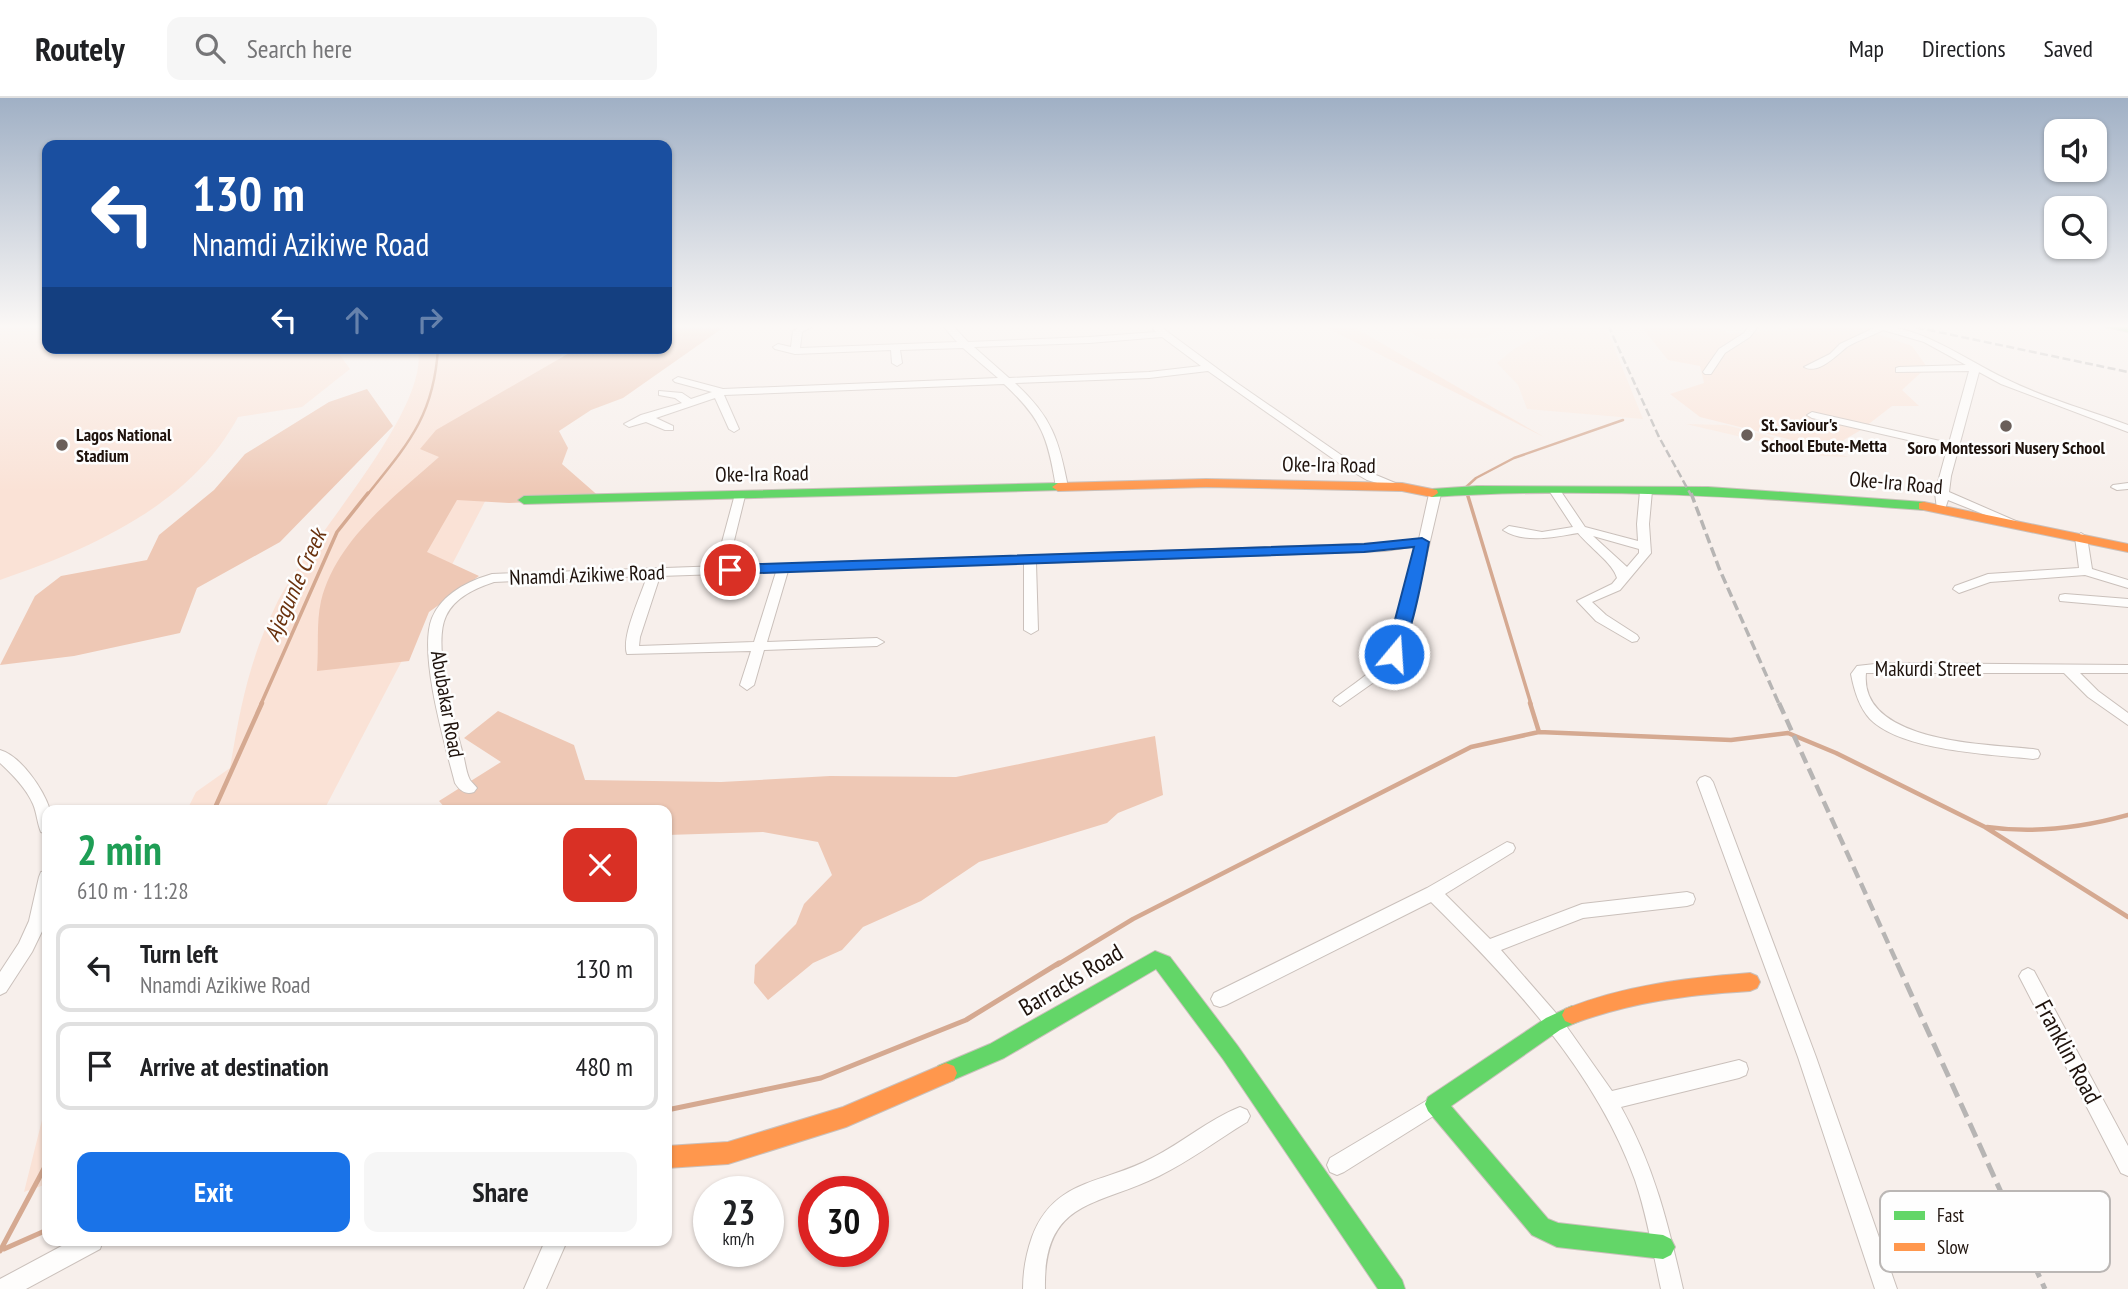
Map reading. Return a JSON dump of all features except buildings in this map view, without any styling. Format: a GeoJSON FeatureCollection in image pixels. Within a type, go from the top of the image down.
{"type":"FeatureCollection","features":[{"type":"Feature","properties":{"kind":"main road","name":"Oke-Ira Road"},"geometry":{"type":"LineString","coordinates":[[524,500],[1206,483],[1402,487],[1435,494],[1477,490],[1708,491],[1880,500],[1941,500],[2013,523],[2128,548]]}},
{"type":"Feature","properties":{"kind":"main road","name":"Barracks Road"},"geometry":{"type":"LineString","coordinates":[[672,1157],[728,1153],[846,1117],[997,1051],[1155,959],[1163,963],[1230,1052],[1393,1289]]}},
{"type":"Feature","properties":{"kind":"main road"},"geometry":{"type":"LineString","coordinates":[[1663,1247],[1557,1235],[1540,1227],[1436,1104],[1553,1024],[1579,1012],[1647,993],[1686,986],[1750,982]]}},
{"type":"Feature","properties":{"kind":"street"},"geometry":{"type":"LineString","coordinates":[[680,381],[721,393]]}},
{"type":"Feature","properties":{"kind":"street"},"geometry":{"type":"LineString","coordinates":[[1006,381],[1036,410],[1050,435],[1062,487]]}},
{"type":"Feature","properties":{"kind":"street"},"geometry":{"type":"LineString","coordinates":[[629,424],[721,393],[1016,381]]}},
{"type":"Feature","properties":{"kind":"street"},"geometry":{"type":"LineString","coordinates":[[1228,381],[1346,464],[1377,481],[1402,487]]}},
{"type":"Feature","properties":{"kind":"street"},"geometry":{"type":"LineString","coordinates":[[1941,500],[1972,381],[2004,382]]}},
{"type":"Feature","properties":{"kind":"street"},"geometry":{"type":"LineString","coordinates":[[2001,381],[2128,429]]}},
{"type":"Feature","properties":{"kind":"street"},"geometry":{"type":"LineString","coordinates":[[909,394],[922,384]]}},
{"type":"Feature","properties":{"kind":"street"},"geometry":{"type":"LineString","coordinates":[[835,398],[850,387]]}},
{"type":"Feature","properties":{"kind":"street"},"geometry":{"type":"LineString","coordinates":[[663,393],[678,395],[691,404]]}},
{"type":"Feature","properties":{"kind":"street"},"geometry":{"type":"LineString","coordinates":[[721,393],[734,429]]}},
{"type":"Feature","properties":{"kind":"street"},"geometry":{"type":"LineString","coordinates":[[1812,415],[1953,447]]}},
{"type":"Feature","properties":{"kind":"street"},"geometry":{"type":"LineString","coordinates":[[645,417],[669,428]]}},
{"type":"Feature","properties":{"kind":"street"},"geometry":{"type":"LineString","coordinates":[[1632,638],[1601,618],[1583,601],[1616,587],[1639,562],[1645,547],[1643,524],[1646,491]]}},
{"type":"Feature","properties":{"kind":"street"},"geometry":{"type":"LineString","coordinates":[[1556,492],[1581,529],[1603,554],[1621,567],[1623,577]]}},
{"type":"Feature","properties":{"kind":"street"},"geometry":{"type":"LineString","coordinates":[[1340,701],[1379,672],[1394,654],[1407,614],[1422,542],[1432,517],[1435,494]]}},
{"type":"Feature","properties":{"kind":"street"},"geometry":{"type":"LineString","coordinates":[[730,570],[724,557],[740,496]]}},
{"type":"Feature","properties":{"kind":"street"},"geometry":{"type":"LineString","coordinates":[[1509,530],[1542,536],[1581,529],[1645,547]]}},
{"type":"Feature","properties":{"kind":"street"},"geometry":{"type":"LineString","coordinates":[[2081,537],[2086,571]]}},
{"type":"Feature","properties":{"kind":"street","name":"Nnamdi Azikiwe Road"},"geometry":{"type":"LineString","coordinates":[[439,618],[462,590],[492,578],[1385,547],[1422,542]]}},
{"type":"Feature","properties":{"kind":"street"},"geometry":{"type":"LineString","coordinates":[[686,571],[724,557]]}},
{"type":"Feature","properties":{"kind":"street"},"geometry":{"type":"LineString","coordinates":[[1030,560],[1031,631]]}},
{"type":"Feature","properties":{"kind":"street"},"geometry":{"type":"LineString","coordinates":[[747,685],[783,569]]}},
{"type":"Feature","properties":{"kind":"street"},"geometry":{"type":"LineString","coordinates":[[1959,589],[1987,578],[2086,571],[2128,584]]}},
{"type":"Feature","properties":{"kind":"street"},"geometry":{"type":"LineString","coordinates":[[655,572],[630,650],[638,652],[877,642]]}},
{"type":"Feature","properties":{"kind":"street"},"geometry":{"type":"LineString","coordinates":[[2064,598],[2128,603]]}},
{"type":"Feature","properties":{"kind":"street","name":"Abubakar Road"},"geometry":{"type":"LineString","coordinates":[[439,618],[434,631],[436,653],[450,736],[463,783],[469,788]]}},
{"type":"Feature","properties":{"kind":"street","name":"Makurdi Street"},"geometry":{"type":"LineString","coordinates":[[2033,754],[1935,740],[1886,725],[1874,715],[1866,701],[1858,674],[1862,669],[1884,667],[2128,669]]}},
{"type":"Feature","properties":{"kind":"street"},"geometry":{"type":"LineString","coordinates":[[2068,670],[2128,720]]}},
{"type":"Feature","properties":{"kind":"street"},"geometry":{"type":"LineString","coordinates":[[0,755],[33,786],[43,805]]}},
{"type":"Feature","properties":{"kind":"street"},"geometry":{"type":"LineString","coordinates":[[1705,782],[1807,1057],[1880,1271]]}},
{"type":"Feature","properties":{"kind":"street"},"geometry":{"type":"LineString","coordinates":[[1220,999],[1433,893],[1507,848]]}},
{"type":"Feature","properties":{"kind":"street"},"geometry":{"type":"LineString","coordinates":[[1433,893],[1490,947],[1553,1024],[1607,1101],[1645,1179],[1672,1289]]}},
{"type":"Feature","properties":{"kind":"street"},"geometry":{"type":"LineString","coordinates":[[1490,947],[1582,911],[1687,899]]}},
{"type":"Feature","properties":{"kind":"street"},"geometry":{"type":"LineString","coordinates":[[0,987],[26,947],[38,921],[42,901]]}},
{"type":"Feature","properties":{"kind":"street","name":"Franklin Road"},"geometry":{"type":"LineString","coordinates":[[2028,976],[2128,1166]]}},
{"type":"Feature","properties":{"kind":"street"},"geometry":{"type":"LineString","coordinates":[[1607,1101],[1739,1069]]}},
{"type":"Feature","properties":{"kind":"street"},"geometry":{"type":"LineString","coordinates":[[1336,1165],[1436,1104]]}},
{"type":"Feature","properties":{"kind":"street"},"geometry":{"type":"LineString","coordinates":[[1034,1289],[1037,1261],[1058,1210],[1069,1201],[1107,1189],[1151,1169],[1240,1116]]}},
{"type":"Feature","properties":{"kind":"street"},"geometry":{"type":"LineString","coordinates":[[4,1289],[83,1246]]}},
{"type":"Feature","properties":{"kind":"street"},"geometry":{"type":"LineString","coordinates":[[535,1289],[554,1246]]}},
{"type":"Feature","properties":{"kind":"street"},"geometry":{"type":"LineString","coordinates":[[1880,1272],[1886,1289]]}},
{"type":"Feature","properties":{"kind":"shaded area"},"geometry":{"type":"Polygon","coordinates":[[[0,381],[335,381],[302,407],[238,417],[218,448],[194,475],[166,499],[102,538],[69,554],[0,580],[0,381]]]}},
{"type":"Feature","properties":{"kind":"shaded area"},"geometry":{"type":"Polygon","coordinates":[[[415,381],[548,381],[327,805],[190,805],[196,792],[230,768],[247,685],[259,645],[276,605],[291,578],[363,477],[405,406],[415,381]]]}},
{"type":"Feature","properties":{"kind":"shaded area"},"geometry":{"type":"Polygon","coordinates":[[[522,381],[648,381],[623,398],[591,410],[559,431],[568,448],[562,464],[602,499],[509,503],[457,500],[427,552],[479,576],[429,612],[409,661],[317,671],[319,609],[339,558],[369,521],[439,457],[420,449],[436,430],[522,381]]]}},
{"type":"Feature","properties":{"kind":"shaded area"},"geometry":{"type":"Polygon","coordinates":[[[1432,381],[1446,381],[1544,437],[1432,381]]]}},
{"type":"Feature","properties":{"kind":"shaded area"},"geometry":{"type":"Polygon","coordinates":[[[1514,381],[1627,381],[1643,419],[1527,409],[1514,381]]]}},
{"type":"Feature","properties":{"kind":"shaded area"},"geometry":{"type":"Polygon","coordinates":[[[1703,381],[1912,381],[1902,390],[1919,406],[1892,406],[1861,430],[1828,449],[1700,417],[1670,394],[1704,383],[1703,381]]]}},
{"type":"Feature","properties":{"kind":"shaded area"},"geometry":{"type":"Polygon","coordinates":[[[367,389],[393,426],[280,542],[197,588],[180,633],[74,656],[0,665],[35,596],[61,576],[147,560],[159,535],[214,490],[245,454],[329,402],[367,389]]]}},
{"type":"Feature","properties":{"kind":"shaded area","name":"St. Saviour's School Ebute-Metta"},"geometry":{"type":"Polygon","coordinates":[[[1686,424],[1726,425],[1849,457],[1822,456],[1686,424]]]}},
{"type":"Feature","properties":{"kind":"shaded area"},"geometry":{"type":"Polygon","coordinates":[[[498,711],[574,745],[585,780],[721,782],[830,776],[956,777],[1155,736],[1163,795],[1118,813],[1107,823],[979,862],[921,901],[863,927],[842,950],[813,963],[768,1000],[754,983],[755,965],[796,924],[804,904],[832,875],[818,842],[763,832],[672,835],[672,805],[443,805],[439,801],[501,762],[464,738],[498,711]]]}},
{"type":"Feature","properties":{"kind":"shaded area"},"geometry":{"type":"Polygon","coordinates":[[[42,1120],[42,1186],[24,1192],[42,1120]]]}},
{"type":"Feature","properties":{"kind":"waterway","name":"Ajegunle Creek"},"geometry":{"type":"LineString","coordinates":[[367,495],[416,428],[425,411],[433,381]]}},
{"type":"Feature","properties":{"kind":"waterway"},"geometry":{"type":"LineString","coordinates":[[1467,495],[1465,488],[1476,478],[1514,458],[1623,420]]}},
{"type":"Feature","properties":{"kind":"waterway","name":"Ajegunle Creek"},"geometry":{"type":"LineString","coordinates":[[261,704],[337,532],[368,493]]}},
{"type":"Feature","properties":{"kind":"waterway"},"geometry":{"type":"LineString","coordinates":[[1467,493],[1531,704]]}},
{"type":"Feature","properties":{"kind":"waterway","name":"Ajegunle Creek"},"geometry":{"type":"LineString","coordinates":[[216,805],[262,703]]}},
{"type":"Feature","properties":{"kind":"waterway"},"geometry":{"type":"LineString","coordinates":[[1530,703],[1539,732]]}},
{"type":"Feature","properties":{"kind":"waterway"},"geometry":{"type":"LineString","coordinates":[[1057,965],[1133,919],[1471,747],[1539,732]]}},
{"type":"Feature","properties":{"kind":"waterway"},"geometry":{"type":"LineString","coordinates":[[1539,732],[1731,740],[1788,733],[1836,753],[1985,827],[2128,917]]}},
{"type":"Feature","properties":{"kind":"waterway"},"geometry":{"type":"LineString","coordinates":[[1987,827],[2023,830],[2058,828],[2128,815]]}},
{"type":"Feature","properties":{"kind":"waterway"},"geometry":{"type":"LineString","coordinates":[[672,1109],[821,1078],[966,1020],[1059,963]]}},
{"type":"Feature","properties":{"kind":"waterway","name":"Ajegunle Creek"},"geometry":{"type":"LineString","coordinates":[[0,1251],[42,1172]]}},
{"type":"Feature","properties":{"kind":"waterway"},"geometry":{"type":"LineString","coordinates":[[4,1249],[42,1232]]}},
{"type":"Feature","properties":{"kind":"railway"},"geometry":{"type":"LineString","coordinates":[[1633,381],[1659,437],[1691,495]]}},
{"type":"Feature","properties":{"kind":"railway"},"geometry":{"type":"LineString","coordinates":[[1691,493],[1719,568],[1779,704]]}},
{"type":"Feature","properties":{"kind":"railway"},"geometry":{"type":"LineString","coordinates":[[1779,703],[1898,965]]}},
{"type":"Feature","properties":{"kind":"railway"},"geometry":{"type":"LineString","coordinates":[[1897,963],[2001,1191]]}},
{"type":"Feature","properties":{"kind":"railway"},"geometry":{"type":"LineString","coordinates":[[2037,1272],[2045,1289]]}},
{"type":"Feature","properties":{"kind":"traffic: fast"},"geometry":{"type":"LineString","coordinates":[[524,500],[1058,487]]}},
{"type":"Feature","properties":{"kind":"traffic: fast"},"geometry":{"type":"LineString","coordinates":[[1432,493],[1477,490],[1708,491],[1924,506]]}},
{"type":"Feature","properties":{"kind":"traffic: fast"},"geometry":{"type":"LineString","coordinates":[[946,1073],[997,1051],[1155,959],[1163,963],[1230,1052],[1393,1289]]}},
{"type":"Feature","properties":{"kind":"traffic: fast"},"geometry":{"type":"LineString","coordinates":[[1572,1015],[1553,1024],[1436,1104],[1540,1227],[1557,1235],[1663,1247]]}},
{"type":"Feature","properties":{"kind":"traffic: slow"},"geometry":{"type":"LineString","coordinates":[[1058,487],[1206,483],[1402,487],[1432,493]]}},
{"type":"Feature","properties":{"kind":"traffic: slow"},"geometry":{"type":"LineString","coordinates":[[1924,506],[2128,548]]}},
{"type":"Feature","properties":{"kind":"traffic: slow"},"geometry":{"type":"LineString","coordinates":[[1572,1015],[1637,995],[1750,982]]}},
{"type":"Feature","properties":{"kind":"traffic: slow"},"geometry":{"type":"LineString","coordinates":[[672,1157],[728,1153],[846,1117],[946,1073]]}},
{"type":"Feature","properties":{"kind":"place","name":"Soro Montessori Nusery School"},"geometry":{"type":"Point","coordinates":[2006,426]}},
{"type":"Feature","properties":{"kind":"place","name":"St. Saviour's School Ebute-Metta"},"geometry":{"type":"Point","coordinates":[1747,435]}},
{"type":"Feature","properties":{"kind":"place","name":"Lagos National Stadium"},"geometry":{"type":"Point","coordinates":[62,445]}},
{"type":"Feature","properties":{"kind":"route"},"geometry":{"type":"LineString","coordinates":[[730,570],[1364,548],[1422,542],[1407,614],[1394,654]]}}]}
